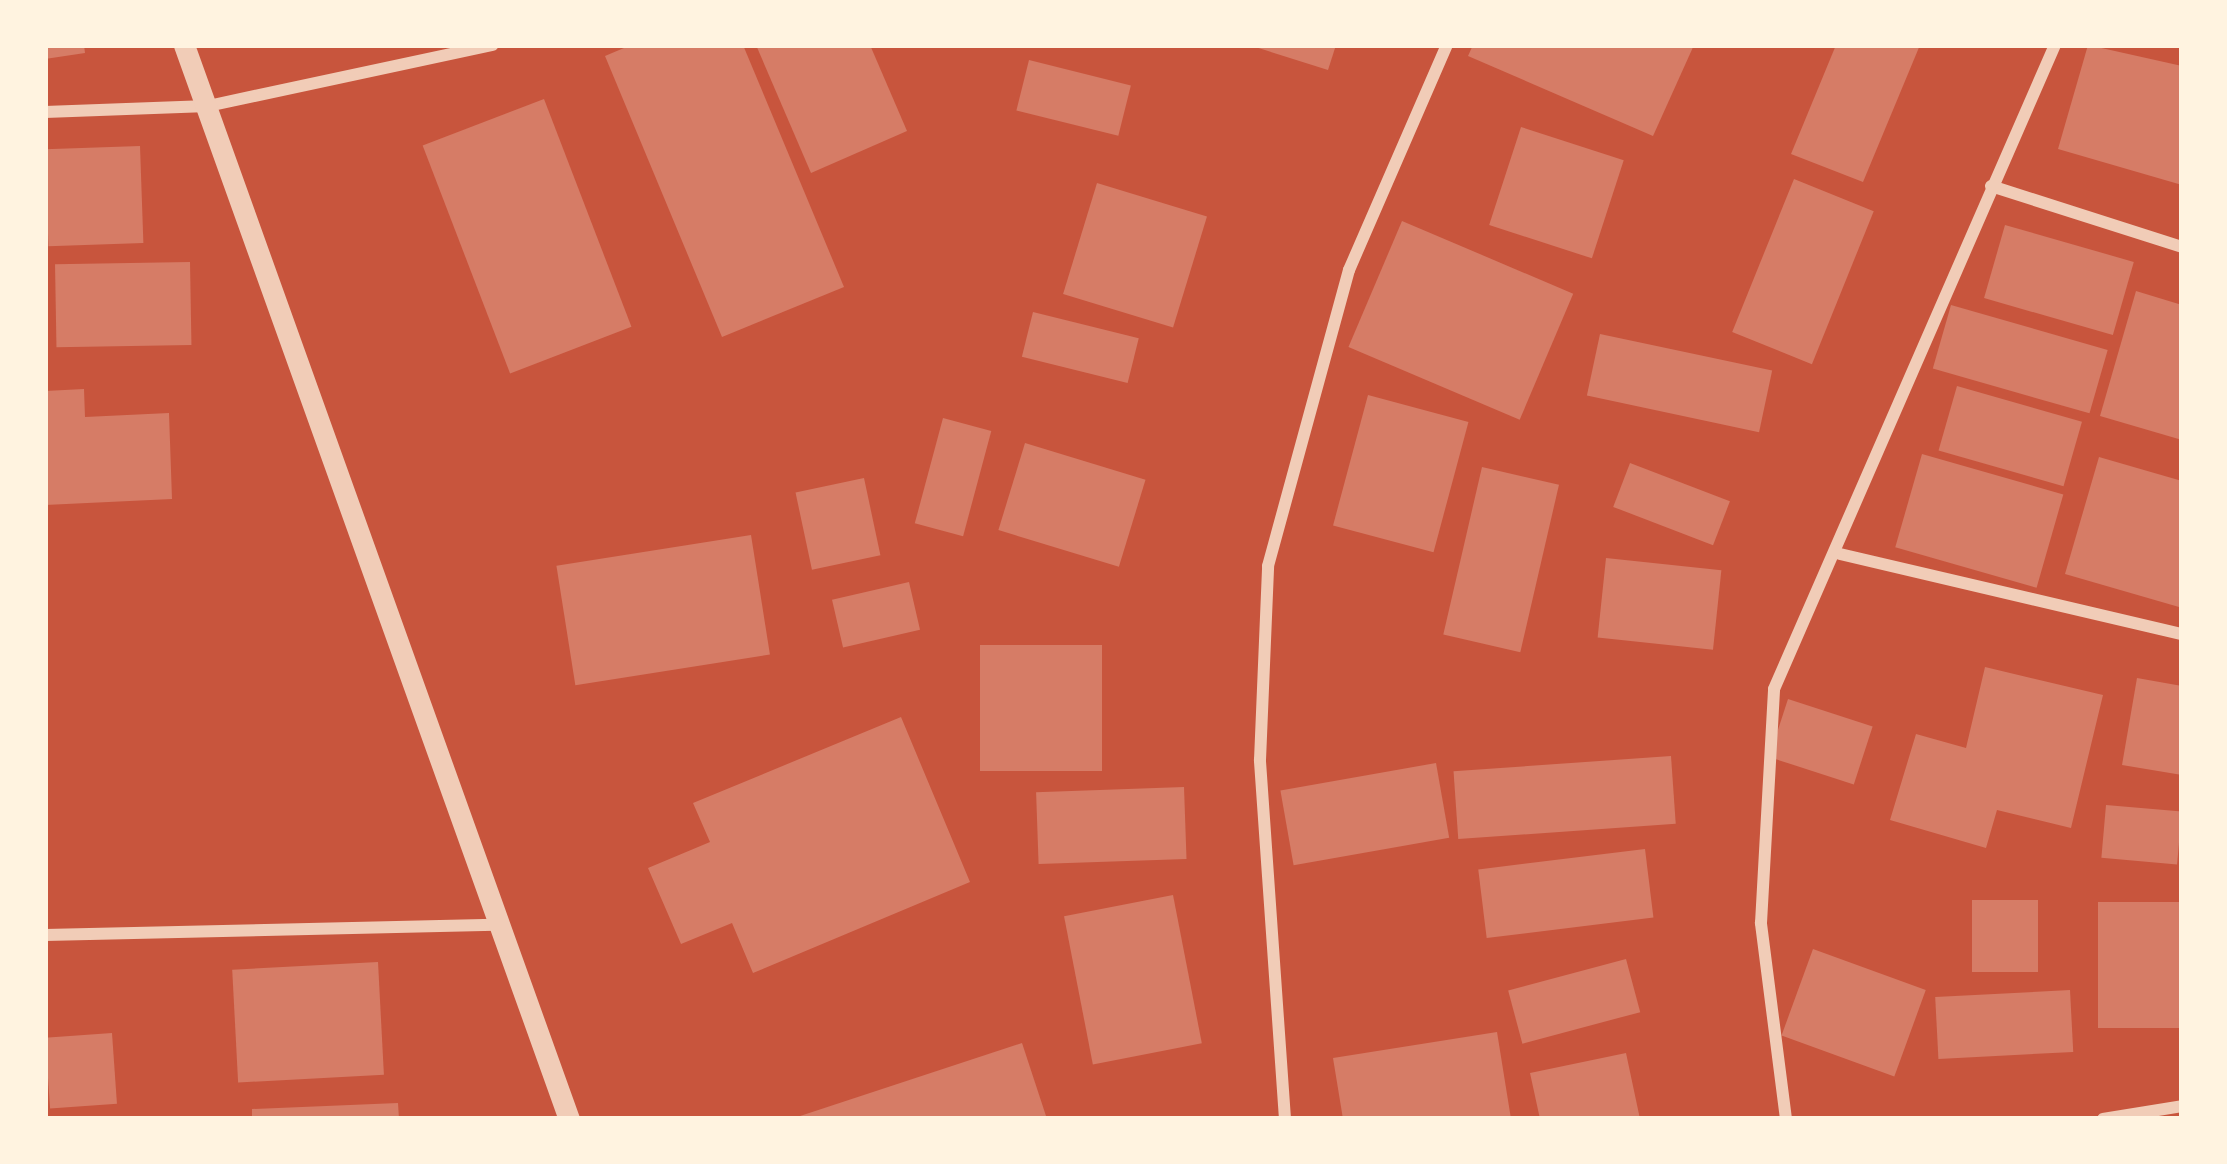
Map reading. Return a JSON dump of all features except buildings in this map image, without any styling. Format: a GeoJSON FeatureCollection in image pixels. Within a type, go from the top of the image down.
{"type":"FeatureCollection","features":[{"type":"Feature","properties":{"kind":"street"},"geometry":{"type":"LineString","coordinates":[[184,45],[568,1119]]}},
{"type":"Feature","properties":{"kind":"street"},"geometry":{"type":"LineString","coordinates":[[45,112],[208,106],[493,45]]}},
{"type":"Feature","properties":{"kind":"street"},"geometry":{"type":"LineString","coordinates":[[1285,1119],[1260,760],[1268,566],[1349,270],[1447,45]]}},
{"type":"Feature","properties":{"kind":"street"},"geometry":{"type":"LineString","coordinates":[[1786,1119],[1761,923],[1766,728],[1807,599],[1840,554],[1990,186],[2055,45]]}},
{"type":"Feature","properties":{"kind":"street"},"geometry":{"type":"LineString","coordinates":[[1990,186],[2182,248]]}},
{"type":"Feature","properties":{"kind":"street"},"geometry":{"type":"LineString","coordinates":[[1840,554],[2182,634]]}},
{"type":"Feature","properties":{"kind":"street"},"geometry":{"type":"LineString","coordinates":[[45,934],[495,925]]}},
{"type":"Feature","properties":{"kind":"street"},"geometry":{"type":"LineString","coordinates":[[2103,1119],[2182,1106]]}}]}
